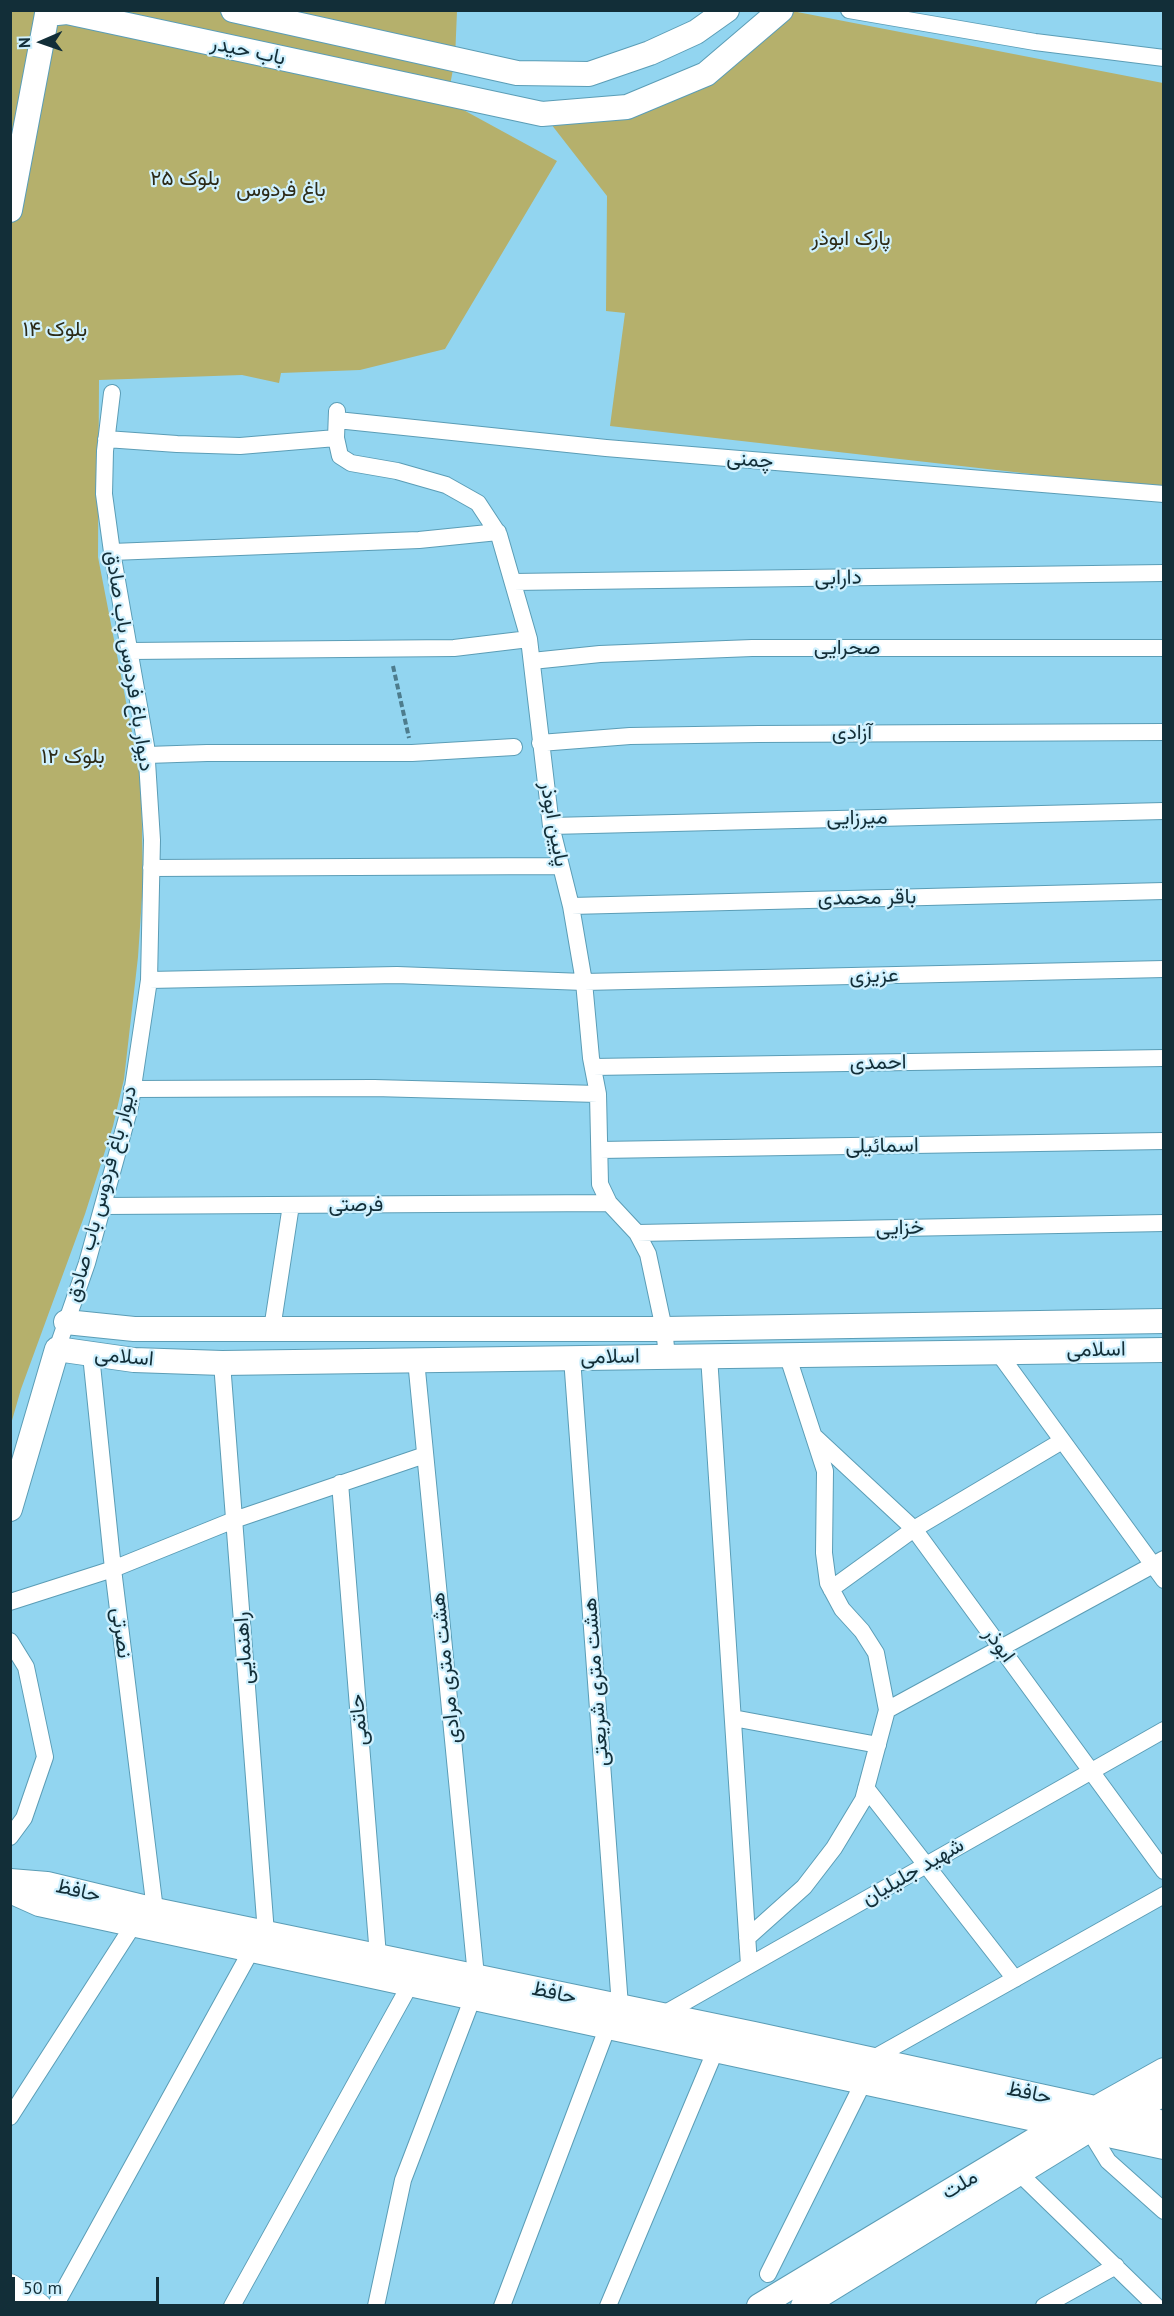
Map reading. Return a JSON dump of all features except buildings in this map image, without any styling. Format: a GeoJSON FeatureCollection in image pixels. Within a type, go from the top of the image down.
{"type":"FeatureCollection","features":[{"type":"Feature","properties":{"kind":"main road"},"geometry":{"type":"LineString","coordinates":[[10,2287],[38,2306]]}},
{"type":"Feature","properties":{"kind":"street","name":"باب حیدر"},"geometry":{"type":"LineString","coordinates":[[232,10],[517,73],[589,74],[650,53],[696,32],[727,10]]}},
{"type":"Feature","properties":{"kind":"street","name":"باب حیدر"},"geometry":{"type":"LineString","coordinates":[[45,12],[67,12],[542,114],[627,107],[706,75],[781,10]]}},
{"type":"Feature","properties":{"kind":"street"},"geometry":{"type":"LineString","coordinates":[[849,10],[1035,42],[1164,58]]}},
{"type":"Feature","properties":{"kind":"street"},"geometry":{"type":"LineString","coordinates":[[10,210],[45,12]]}},
{"type":"Feature","properties":{"kind":"street"},"geometry":{"type":"LineString","coordinates":[[448,94],[455,60]]}},
{"type":"Feature","properties":{"kind":"street","name":"دیوار باغ فردوس باب صادق"},"geometry":{"type":"LineString","coordinates":[[57,1349],[87,1263],[130,1107],[149,980],[152,840],[147,755],[104,494],[106,439],[112,393]]}},
{"type":"Feature","properties":{"kind":"street","name":"چمنی"},"geometry":{"type":"LineString","coordinates":[[336,438],[337,416],[606,448],[1164,494]]}},
{"type":"Feature","properties":{"kind":"street"},"geometry":{"type":"LineString","coordinates":[[106,439],[240,446],[336,438]]}},
{"type":"Feature","properties":{"kind":"street","name":"پایین ابوذر"},"geometry":{"type":"LineString","coordinates":[[336,438],[340,456],[351,463],[397,471],[446,485],[478,503],[498,532],[529,639],[551,826],[571,906],[584,982],[598,1094],[600,1184],[609,1203],[637,1233],[648,1254],[664,1329],[667,1356]]}},
{"type":"Feature","properties":{"kind":"street"},"geometry":{"type":"LineString","coordinates":[[112,552],[419,540],[498,532]]}},
{"type":"Feature","properties":{"kind":"street","name":"دارابی"},"geometry":{"type":"LineString","coordinates":[[513,582],[1164,573]]}},
{"type":"Feature","properties":{"kind":"street"},"geometry":{"type":"LineString","coordinates":[[130,651],[453,648],[529,639]]}},
{"type":"Feature","properties":{"kind":"street","name":"صحرایی"},"geometry":{"type":"LineString","coordinates":[[531,661],[600,654],[752,648],[1164,648]]}},
{"type":"Feature","properties":{"kind":"street","name":"آزادی"},"geometry":{"type":"LineString","coordinates":[[540,743],[630,736],[724,734],[1164,732]]}},
{"type":"Feature","properties":{"kind":"street"},"geometry":{"type":"LineString","coordinates":[[147,755],[412,753],[514,747]]}},
{"type":"Feature","properties":{"kind":"street","name":"میرزایی"},"geometry":{"type":"LineString","coordinates":[[551,826],[1164,811]]}},
{"type":"Feature","properties":{"kind":"street"},"geometry":{"type":"LineString","coordinates":[[151,868],[560,866]]}},
{"type":"Feature","properties":{"kind":"street","name":"باقر محمدی"},"geometry":{"type":"LineString","coordinates":[[571,906],[1164,891]]}},
{"type":"Feature","properties":{"kind":"street","name":"عزیزی"},"geometry":{"type":"LineString","coordinates":[[149,980],[397,975],[584,982],[1164,969]]}},
{"type":"Feature","properties":{"kind":"street","name":"احمدی"},"geometry":{"type":"LineString","coordinates":[[593,1067],[1164,1058]]}},
{"type":"Feature","properties":{"kind":"street"},"geometry":{"type":"LineString","coordinates":[[132,1089],[374,1088],[598,1094]]}},
{"type":"Feature","properties":{"kind":"street","name":"اسمائیلی"},"geometry":{"type":"LineString","coordinates":[[600,1150],[1164,1141]]}},
{"type":"Feature","properties":{"kind":"street","name":"فرصتی"},"geometry":{"type":"LineString","coordinates":[[103,1206],[609,1203]]}},
{"type":"Feature","properties":{"kind":"street"},"geometry":{"type":"LineString","coordinates":[[272,1329],[291,1205]]}},
{"type":"Feature","properties":{"kind":"street","name":"خزایی"},"geometry":{"type":"LineString","coordinates":[[637,1233],[1164,1223]]}},
{"type":"Feature","properties":{"kind":"street","name":"اسلامی"},"geometry":{"type":"LineString","coordinates":[[66,1322],[134,1329],[664,1329],[1164,1321]]}},
{"type":"Feature","properties":{"kind":"street"},"geometry":{"type":"LineString","coordinates":[[10,1509],[57,1349]]}},
{"type":"Feature","properties":{"kind":"street","name":"اسلامی"},"geometry":{"type":"LineString","coordinates":[[57,1349],[134,1360],[222,1363],[1164,1350]]}},
{"type":"Feature","properties":{"kind":"street"},"geometry":{"type":"LineString","coordinates":[[997,1352],[1062,1441],[1158,1562],[1164,1580]]}},
{"type":"Feature","properties":{"kind":"street"},"geometry":{"type":"LineString","coordinates":[[747,1938],[804,1887],[834,1848],[863,1800],[887,1710],[876,1653],[862,1631],[842,1609],[828,1583],[824,1553],[825,1471],[787,1354]]}},
{"type":"Feature","properties":{"kind":"street","name":"نصرتی"},"geometry":{"type":"LineString","coordinates":[[91,1355],[113,1569],[155,1910]]}},
{"type":"Feature","properties":{"kind":"street"},"geometry":{"type":"LineString","coordinates":[[709,1356],[749,1965]]}},
{"type":"Feature","properties":{"kind":"street","name":"هشت متری شریعتی"},"geometry":{"type":"LineString","coordinates":[[572,1358],[614,2016]]}},
{"type":"Feature","properties":{"kind":"street","name":"هشت متری مرادی"},"geometry":{"type":"LineString","coordinates":[[416,1360],[475,1987]]}},
{"type":"Feature","properties":{"kind":"street","name":"راهنمایی"},"geometry":{"type":"LineString","coordinates":[[222,1363],[262,1945]]}},
{"type":"Feature","properties":{"kind":"street","name":"ابوذر"},"geometry":{"type":"LineString","coordinates":[[814,1436],[914,1529],[1164,1871]]}},
{"type":"Feature","properties":{"kind":"street"},"geometry":{"type":"LineString","coordinates":[[831,1589],[914,1529],[1062,1441]]}},
{"type":"Feature","properties":{"kind":"street"},"geometry":{"type":"LineString","coordinates":[[10,1602],[113,1569],[234,1520],[425,1455]]}},
{"type":"Feature","properties":{"kind":"street","name":"حاتمی"},"geometry":{"type":"LineString","coordinates":[[340,1483],[378,1956]]}},
{"type":"Feature","properties":{"kind":"street"},"geometry":{"type":"LineString","coordinates":[[887,1710],[1158,1562]]}},
{"type":"Feature","properties":{"kind":"street"},"geometry":{"type":"LineString","coordinates":[[10,1641],[26,1667],[45,1757],[24,1818],[10,1837]]}},
{"type":"Feature","properties":{"kind":"street"},"geometry":{"type":"LineString","coordinates":[[733,1718],[878,1745]]}},
{"type":"Feature","properties":{"kind":"street","name":"شهید جلیلیان"},"geometry":{"type":"LineString","coordinates":[[662,2015],[1164,1730]]}},
{"type":"Feature","properties":{"kind":"street"},"geometry":{"type":"LineString","coordinates":[[866,1788],[1015,1979]]}},
{"type":"Feature","properties":{"kind":"street","name":"حافظ"},"geometry":{"type":"LineString","coordinates":[[10,1881],[47,1884],[155,1910],[262,1945],[411,1983],[475,1987]]}},
{"type":"Feature","properties":{"kind":"street","name":"حافظ"},"geometry":{"type":"LineString","coordinates":[[10,1891],[39,1904],[134,1924],[262,1945],[378,1956],[475,1987],[614,2016],[716,2049],[868,2070],[1092,2119]]}},
{"type":"Feature","properties":{"kind":"street"},"geometry":{"type":"LineString","coordinates":[[768,2274],[868,2070],[1015,1979],[1164,1895]]}},
{"type":"Feature","properties":{"kind":"street"},"geometry":{"type":"LineString","coordinates":[[10,2117],[134,1924]]}},
{"type":"Feature","properties":{"kind":"street"},"geometry":{"type":"LineString","coordinates":[[55,2306],[262,1945]]}},
{"type":"Feature","properties":{"kind":"street"},"geometry":{"type":"LineString","coordinates":[[232,2306],[411,1983]]}},
{"type":"Feature","properties":{"kind":"street"},"geometry":{"type":"LineString","coordinates":[[376,2306],[403,2180],[475,1987]]}},
{"type":"Feature","properties":{"kind":"street","name":"حافظ"},"geometry":{"type":"LineString","coordinates":[[614,2016],[662,2015],[1061,2124],[1092,2119]]}},
{"type":"Feature","properties":{"kind":"street"},"geometry":{"type":"LineString","coordinates":[[502,2306],[614,2016]]}},
{"type":"Feature","properties":{"kind":"street"},"geometry":{"type":"LineString","coordinates":[[608,2306],[716,2049]]}},
{"type":"Feature","properties":{"kind":"street","name":"ملت"},"geometry":{"type":"LineString","coordinates":[[759,2306],[1092,2119],[1164,2070]]}},
{"type":"Feature","properties":{"kind":"street","name":"ملت"},"geometry":{"type":"LineString","coordinates":[[1092,2119],[1126,2114],[1164,2094]]}},
{"type":"Feature","properties":{"kind":"street"},"geometry":{"type":"LineString","coordinates":[[1126,2114],[1164,2123]]}},
{"type":"Feature","properties":{"kind":"street"},"geometry":{"type":"LineString","coordinates":[[1092,2119],[1164,2146]]}},
{"type":"Feature","properties":{"kind":"street"},"geometry":{"type":"LineString","coordinates":[[1092,2119],[1108,2161],[1164,2211]]}},
{"type":"Feature","properties":{"kind":"street","name":"ملت"},"geometry":{"type":"LineString","coordinates":[[807,2304],[1013,2165],[1061,2124]]}},
{"type":"Feature","properties":{"kind":"street"},"geometry":{"type":"LineString","coordinates":[[1013,2165],[1156,2306]]}},
{"type":"Feature","properties":{"kind":"street"},"geometry":{"type":"LineString","coordinates":[[1044,2306],[1116,2266]]}},
{"type":"Feature","properties":{"kind":"path"},"geometry":{"type":"LineString","coordinates":[[389,649],[412,753]]}},
{"type":"Feature","properties":{"kind":"green space","name":"باغ فردوس"},"geometry":{"type":"Polygon","coordinates":[[[11,11],[457,11],[455,59],[447,101],[557,161],[445,349],[360,370],[281,373],[279,383],[242,375],[99,380],[98,557],[141,779],[143,882],[138,957],[124,1079],[113,1126],[85,1214],[21,1389],[11,1424],[11,11]]]}},
{"type":"Feature","properties":{"kind":"green space","name":"پارک ابوذر"},"geometry":{"type":"Polygon","coordinates":[[[792,11],[1163,83],[1163,489],[610,426],[625,313],[606,311],[607,196],[551,124],[685,94],[792,11]]]}},
{"type":"Feature","properties":{"kind":"park label","name":"بلوک ۲۵"},"geometry":{"type":"Point","coordinates":[185,179]}},
{"type":"Feature","properties":{"kind":"park label","name":"بلوک ۱۴"},"geometry":{"type":"Point","coordinates":[55,330]}},
{"type":"Feature","properties":{"kind":"park label","name":"بلوک ۱۲"},"geometry":{"type":"Point","coordinates":[73,757]}}]}
